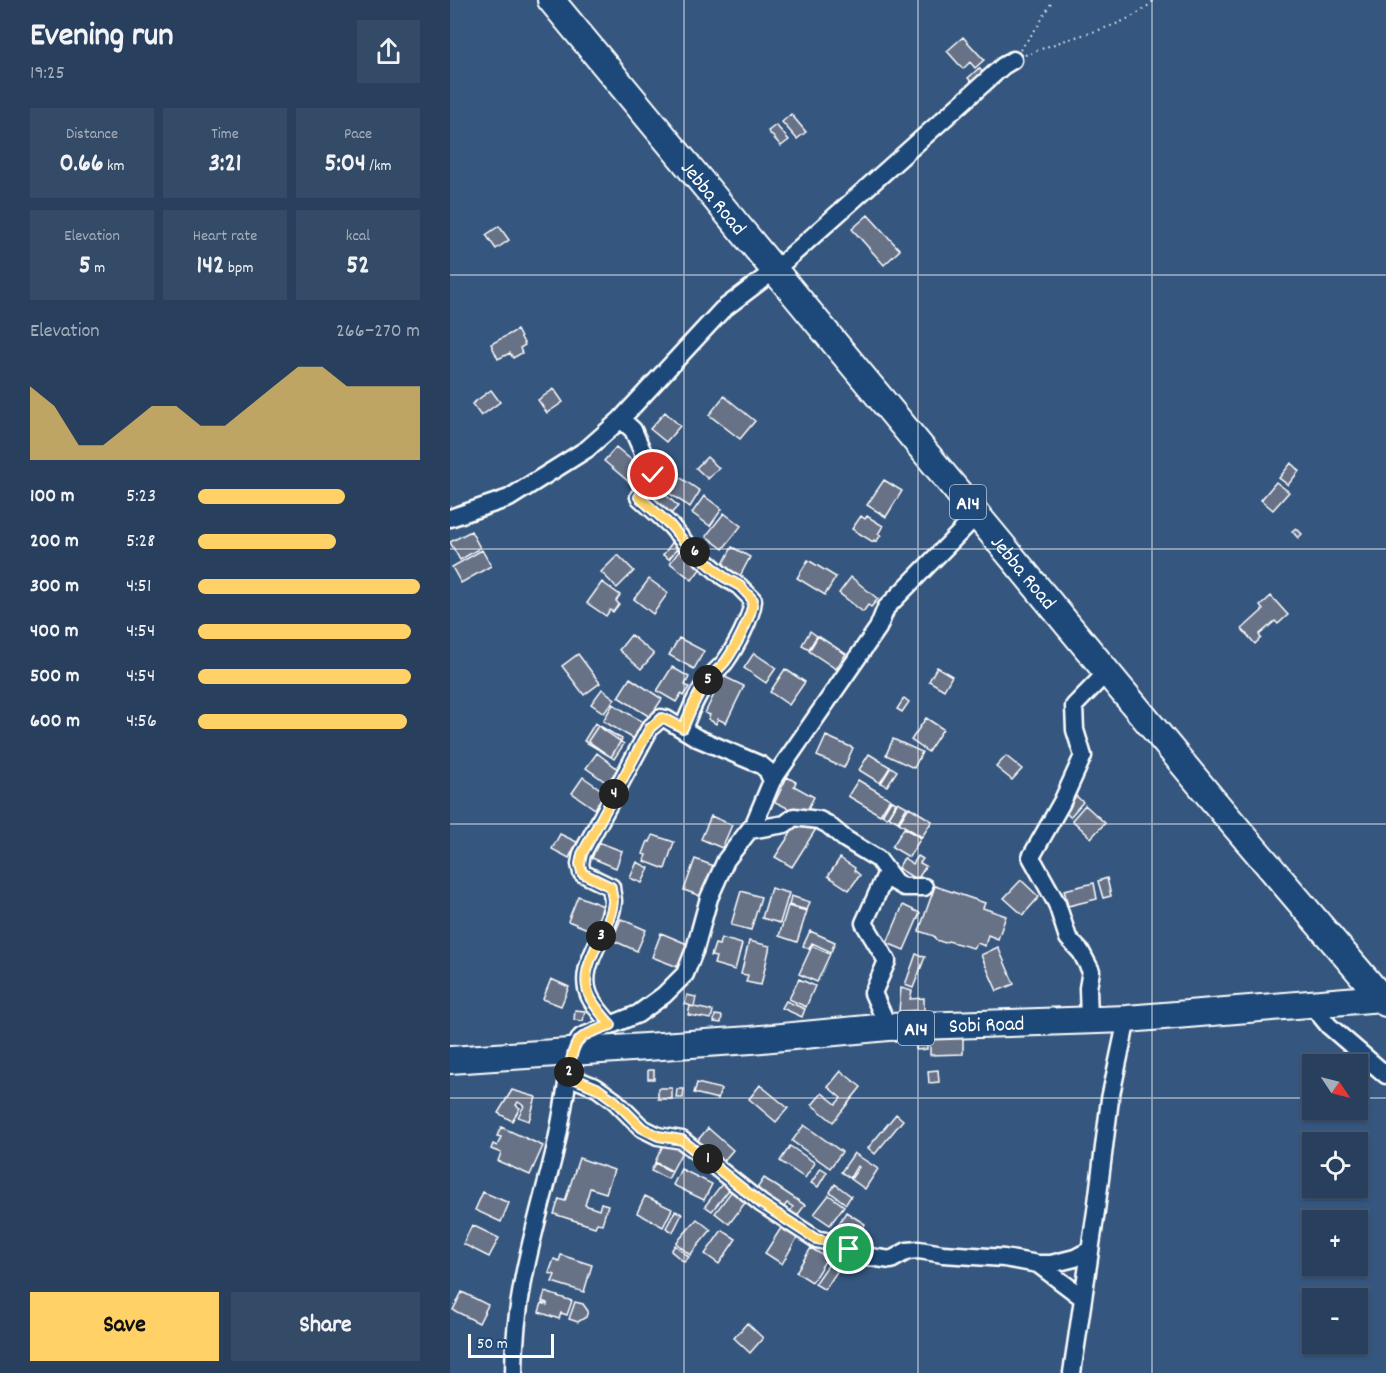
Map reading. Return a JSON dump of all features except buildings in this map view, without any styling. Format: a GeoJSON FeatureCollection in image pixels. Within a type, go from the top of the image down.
{"type":"FeatureCollection","features":[{"type":"Feature","properties":{"kind":"highway","name":"Jebba Road"},"geometry":{"type":"LineString","coordinates":[[551,0],[780,265],[1107,672],[1385,994]]}},
{"type":"Feature","properties":{"kind":"highway","name":"A14"},"geometry":{"type":"LineString","coordinates":[[568,0],[780,265],[1385,994]]}},
{"type":"Feature","properties":{"kind":"highway","name":"Sobi Road"},"geometry":{"type":"LineString","coordinates":[[450,1060],[752,1040],[888,1027],[1127,1019],[1311,1004],[1385,994]]}},
{"type":"Feature","properties":{"kind":"street"},"geometry":{"type":"LineString","coordinates":[[450,518],[509,498],[587,449],[621,419],[722,310],[780,265],[1003,66],[1013,60]]}},
{"type":"Feature","properties":{"kind":"street"},"geometry":{"type":"LineString","coordinates":[[621,419],[633,430],[653,475],[639,497],[671,526],[686,544],[724,577],[740,586],[753,600],[753,610],[747,623],[724,663],[709,679],[693,705],[683,728]]}},
{"type":"Feature","properties":{"kind":"street"},"geometry":{"type":"LineString","coordinates":[[514,1373],[514,1347],[530,1244],[555,1151],[573,1051],[581,1036],[638,1014],[652,1005],[685,974],[695,949],[709,898],[721,869],[750,830],[761,810],[772,781],[878,628],[886,608],[978,514]]}},
{"type":"Feature","properties":{"kind":"street"},"geometry":{"type":"LineString","coordinates":[[1089,1020],[1088,988],[1091,971],[1081,951],[1068,938],[1057,904],[1031,857],[1062,802],[1083,756],[1075,730],[1074,706],[1107,672]]}},
{"type":"Feature","properties":{"kind":"street"},"geometry":{"type":"LineString","coordinates":[[611,1025],[589,997],[587,979],[590,962],[613,902],[611,887],[582,873],[580,864],[582,854],[650,728],[662,718],[666,719],[697,738],[760,765],[767,770],[772,781]]}},
{"type":"Feature","properties":{"kind":"street"},"geometry":{"type":"LineString","coordinates":[[750,830],[785,824],[794,818],[819,820],[878,859],[895,882],[904,887],[924,887]]}},
{"type":"Feature","properties":{"kind":"street"},"geometry":{"type":"LineString","coordinates":[[887,872],[864,922],[887,961],[873,993],[888,1027]]}},
{"type":"Feature","properties":{"kind":"street"},"geometry":{"type":"LineString","coordinates":[[1311,1004],[1329,1026],[1386,1074]]}},
{"type":"Feature","properties":{"kind":"street"},"geometry":{"type":"LineString","coordinates":[[1071,1373],[1110,1099],[1127,1019]]}},
{"type":"Feature","properties":{"kind":"street"},"geometry":{"type":"LineString","coordinates":[[568,1076],[597,1088],[615,1101],[642,1128],[658,1136],[682,1140],[762,1204],[816,1239],[870,1257],[891,1260],[907,1251],[919,1250],[1038,1264],[1063,1262],[1090,1250]]}},
{"type":"Feature","properties":{"kind":"street"},"geometry":{"type":"LineString","coordinates":[[1038,1264],[1083,1298]]}},
{"type":"Feature","properties":{"kind":"path"},"geometry":{"type":"LineString","coordinates":[[1013,60],[1038,26],[1053,0]]}},
{"type":"Feature","properties":{"kind":"path"},"geometry":{"type":"LineString","coordinates":[[1013,60],[1060,42],[1111,27],[1140,11],[1154,0]]}},
{"type":"Feature","properties":{"kind":"route"},"geometry":{"type":"LineString","coordinates":[[653,475],[639,497],[711,567],[740,586],[753,600],[753,610],[724,663],[709,679],[693,705],[683,728],[662,718],[650,728],[582,854],[580,864],[582,873],[611,887],[613,902],[590,962],[587,979],[589,997],[611,1025],[581,1036],[573,1051],[568,1076],[597,1088],[615,1101],[642,1128],[658,1136],[682,1140],[762,1204],[816,1239],[849,1249]]}}]}
